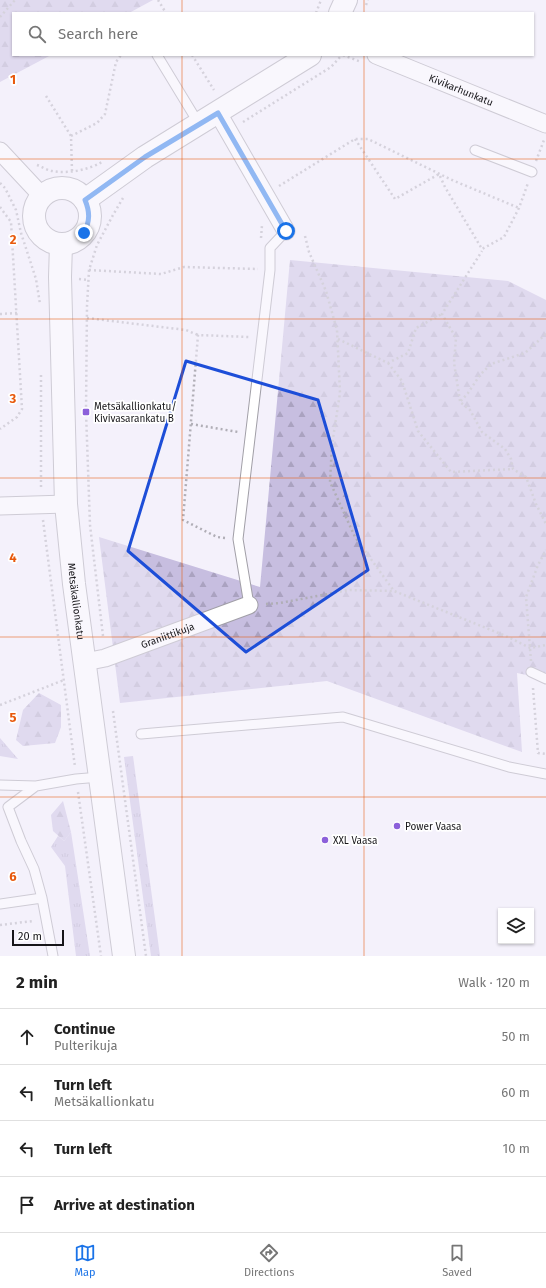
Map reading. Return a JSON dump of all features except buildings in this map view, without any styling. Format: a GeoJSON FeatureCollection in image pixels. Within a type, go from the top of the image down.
{"type":"FeatureCollection","features":[{"type":"Feature","properties":{"kind":"street"},"geometry":{"type":"LineString","coordinates":[[340,12],[346,0]]}},
{"type":"Feature","properties":{"kind":"street"},"geometry":{"type":"LineString","coordinates":[[85,200],[145,157],[199,124],[223,121],[309,56]]}},
{"type":"Feature","properties":{"kind":"street","name":"Kivikarhunkatu"},"geometry":{"type":"LineString","coordinates":[[378,56],[545,131]]}},
{"type":"Feature","properties":{"kind":"street"},"geometry":{"type":"LineString","coordinates":[[223,121],[286,231]]}},
{"type":"Feature","properties":{"kind":"street"},"geometry":{"type":"LineString","coordinates":[[0,151],[42,196]]}},
{"type":"Feature","properties":{"kind":"street"},"geometry":{"type":"LineString","coordinates":[[56,188],[64,188],[79,194],[85,200],[90,217],[84,233],[69,243],[61,244],[44,238],[34,222],[36,203],[42,196],[48,191],[56,188]]}},
{"type":"Feature","properties":{"kind":"street","name":"Metsäkallionkatu"},"geometry":{"type":"LineString","coordinates":[[61,244],[60,278],[66,504],[74,584],[95,660],[100,778],[124,956]]}},
{"type":"Feature","properties":{"kind":"street"},"geometry":{"type":"LineString","coordinates":[[0,506],[66,504]]}},
{"type":"Feature","properties":{"kind":"street","name":"Graniittikuja"},"geometry":{"type":"LineString","coordinates":[[95,660],[249,605]]}},
{"type":"Feature","properties":{"kind":"lane"},"geometry":{"type":"LineString","coordinates":[[158,56],[199,124]]}},
{"type":"Feature","properties":{"kind":"lane"},"geometry":{"type":"LineString","coordinates":[[475,150],[532,172]]}},
{"type":"Feature","properties":{"kind":"lane"},"geometry":{"type":"LineString","coordinates":[[249,605],[238,539],[270,270],[270,248],[286,231]]}},
{"type":"Feature","properties":{"kind":"lane"},"geometry":{"type":"LineString","coordinates":[[531,672],[546,679]]}},
{"type":"Feature","properties":{"kind":"lane"},"geometry":{"type":"LineString","coordinates":[[141,734],[343,717],[509,767],[546,774]]}},
{"type":"Feature","properties":{"kind":"lane"},"geometry":{"type":"LineString","coordinates":[[0,785],[36,786],[76,779],[100,778]]}},
{"type":"Feature","properties":{"kind":"lane"},"geometry":{"type":"LineString","coordinates":[[0,813],[36,786]]}},
{"type":"Feature","properties":{"kind":"lane"},"geometry":{"type":"LineString","coordinates":[[8,807],[34,869],[42,898],[53,956]]}},
{"type":"Feature","properties":{"kind":"lane"},"geometry":{"type":"LineString","coordinates":[[0,904],[42,898]]}},
{"type":"Feature","properties":{"kind":"path"},"geometry":{"type":"LineString","coordinates":[[0,17],[15,0]]}},
{"type":"Feature","properties":{"kind":"path"},"geometry":{"type":"LineString","coordinates":[[158,0],[165,12]]}},
{"type":"Feature","properties":{"kind":"path"},"geometry":{"type":"LineString","coordinates":[[316,12],[321,0]]}},
{"type":"Feature","properties":{"kind":"path"},"geometry":{"type":"LineString","coordinates":[[70,136],[97,123],[105,114],[116,62],[120,56]]}},
{"type":"Feature","properties":{"kind":"path"},"geometry":{"type":"LineString","coordinates":[[193,56],[214,90],[220,87]]}},
{"type":"Feature","properties":{"kind":"path"},"geometry":{"type":"LineString","coordinates":[[223,121],[331,67],[341,56]]}},
{"type":"Feature","properties":{"kind":"path"},"geometry":{"type":"LineString","coordinates":[[46,96],[70,136],[72,171]]}},
{"type":"Feature","properties":{"kind":"path"},"geometry":{"type":"LineString","coordinates":[[439,174],[445,187],[482,249],[504,237],[519,208],[545,131]]}},
{"type":"Feature","properties":{"kind":"path"},"geometry":{"type":"LineString","coordinates":[[277,188],[355,139],[368,140],[439,174],[519,208]]}},
{"type":"Feature","properties":{"kind":"path"},"geometry":{"type":"LineString","coordinates":[[355,139],[394,199],[439,174]]}},
{"type":"Feature","properties":{"kind":"path"},"geometry":{"type":"LineString","coordinates":[[5,188],[36,165],[53,171],[77,171],[100,163],[106,159]]}},
{"type":"Feature","properties":{"kind":"path"},"geometry":{"type":"LineString","coordinates":[[95,660],[86,412],[89,270],[97,245],[125,196]]}},
{"type":"Feature","properties":{"kind":"path"},"geometry":{"type":"LineString","coordinates":[[0,207],[11,222],[22,409],[17,417],[0,429]]}},
{"type":"Feature","properties":{"kind":"path"},"geometry":{"type":"LineString","coordinates":[[305,236],[309,252],[326,291],[337,330],[338,339],[340,393],[332,445],[330,482],[355,537],[394,591]]}},
{"type":"Feature","properties":{"kind":"path"},"geometry":{"type":"LineString","coordinates":[[388,363],[408,353],[416,328],[442,314],[482,251]]}},
{"type":"Feature","properties":{"kind":"path"},"geometry":{"type":"LineString","coordinates":[[89,270],[161,274],[184,267],[270,270]]}},
{"type":"Feature","properties":{"kind":"path"},"geometry":{"type":"LineString","coordinates":[[0,314],[17,313]]}},
{"type":"Feature","properties":{"kind":"path"},"geometry":{"type":"LineString","coordinates":[[442,314],[456,338],[454,363],[460,402],[470,410],[482,432],[505,449],[511,459],[513,469]]}},
{"type":"Feature","properties":{"kind":"path"},"geometry":{"type":"LineString","coordinates":[[87,318],[186,330],[198,335],[262,338]]}},
{"type":"Feature","properties":{"kind":"path"},"geometry":{"type":"LineString","coordinates":[[460,402],[480,375],[491,364],[525,353],[546,334]]}},
{"type":"Feature","properties":{"kind":"path"},"geometry":{"type":"LineString","coordinates":[[198,335],[183,520],[217,537],[238,539]]}},
{"type":"Feature","properties":{"kind":"path"},"geometry":{"type":"LineString","coordinates":[[338,339],[388,363],[402,381],[418,431],[451,472],[513,469],[526,477],[536,504],[546,524]]}},
{"type":"Feature","properties":{"kind":"path"},"geometry":{"type":"LineString","coordinates":[[191,424],[250,434]]}},
{"type":"Feature","properties":{"kind":"path"},"geometry":{"type":"LineString","coordinates":[[546,550],[538,565],[526,597],[538,753],[546,754]]}},
{"type":"Feature","properties":{"kind":"path"},"geometry":{"type":"LineString","coordinates":[[249,605],[280,603],[349,590],[394,591],[506,636],[530,648],[546,644]]}},
{"type":"Feature","properties":{"kind":"path"},"geometry":{"type":"LineString","coordinates":[[0,705],[64,680]]}},
{"type":"Feature","properties":{"kind":"path"},"geometry":{"type":"LineString","coordinates":[[112,707],[146,956]]}},
{"type":"Feature","properties":{"kind":"path"},"geometry":{"type":"LineString","coordinates":[[0,925],[46,919]]}},
{"type":"Feature","properties":{"kind":"highlighted area"},"geometry":{"type":"Polygon","coordinates":[[[186,361],[318,400],[368,570],[246,652],[128,551],[186,361]]]}},
{"type":"Feature","properties":{"kind":"green space"},"geometry":{"type":"Polygon","coordinates":[[[0,0],[153,0],[131,12],[12,12],[12,56],[49,56],[0,82],[0,0]]]}},
{"type":"Feature","properties":{"kind":"green space"},"geometry":{"type":"Polygon","coordinates":[[[290,260],[508,281],[546,300],[546,679],[517,673],[522,752],[327,681],[120,703],[99,537],[260,587],[290,260]]]}},
{"type":"Feature","properties":{"kind":"green space"},"geometry":{"type":"Polygon","coordinates":[[[39,693],[61,705],[61,727],[55,743],[23,746],[16,740],[23,710],[39,693]]]}},
{"type":"Feature","properties":{"kind":"green space"},"geometry":{"type":"Polygon","coordinates":[[[0,738],[18,759],[0,756],[0,738]]]}},
{"type":"Feature","properties":{"kind":"green space"},"geometry":{"type":"Polygon","coordinates":[[[133,756],[160,956],[151,956],[124,757],[133,756]]]}},
{"type":"Feature","properties":{"kind":"green space"},"geometry":{"type":"Polygon","coordinates":[[[63,801],[71,832],[64,841],[53,831],[51,815],[63,801]]]}},
{"type":"Feature","properties":{"kind":"green space"},"geometry":{"type":"Polygon","coordinates":[[[71,832],[90,956],[76,956],[65,866],[51,847],[58,836],[64,841],[71,832]]]}},
{"type":"Feature","properties":{"kind":"place","name":"Metsäkallionkatu/ Kivivasarankatu B"},"geometry":{"type":"Point","coordinates":[86,412]}},
{"type":"Feature","properties":{"kind":"place","name":"Power Vaasa"},"geometry":{"type":"Point","coordinates":[397,826]}},
{"type":"Feature","properties":{"kind":"place","name":"XXL Vaasa"},"geometry":{"type":"Point","coordinates":[325,840]}},
{"type":"Feature","properties":{"kind":"route"},"geometry":{"type":"LineString","coordinates":[[84,233],[90,217],[85,200],[145,157],[218,113],[286,231]]}}]}
